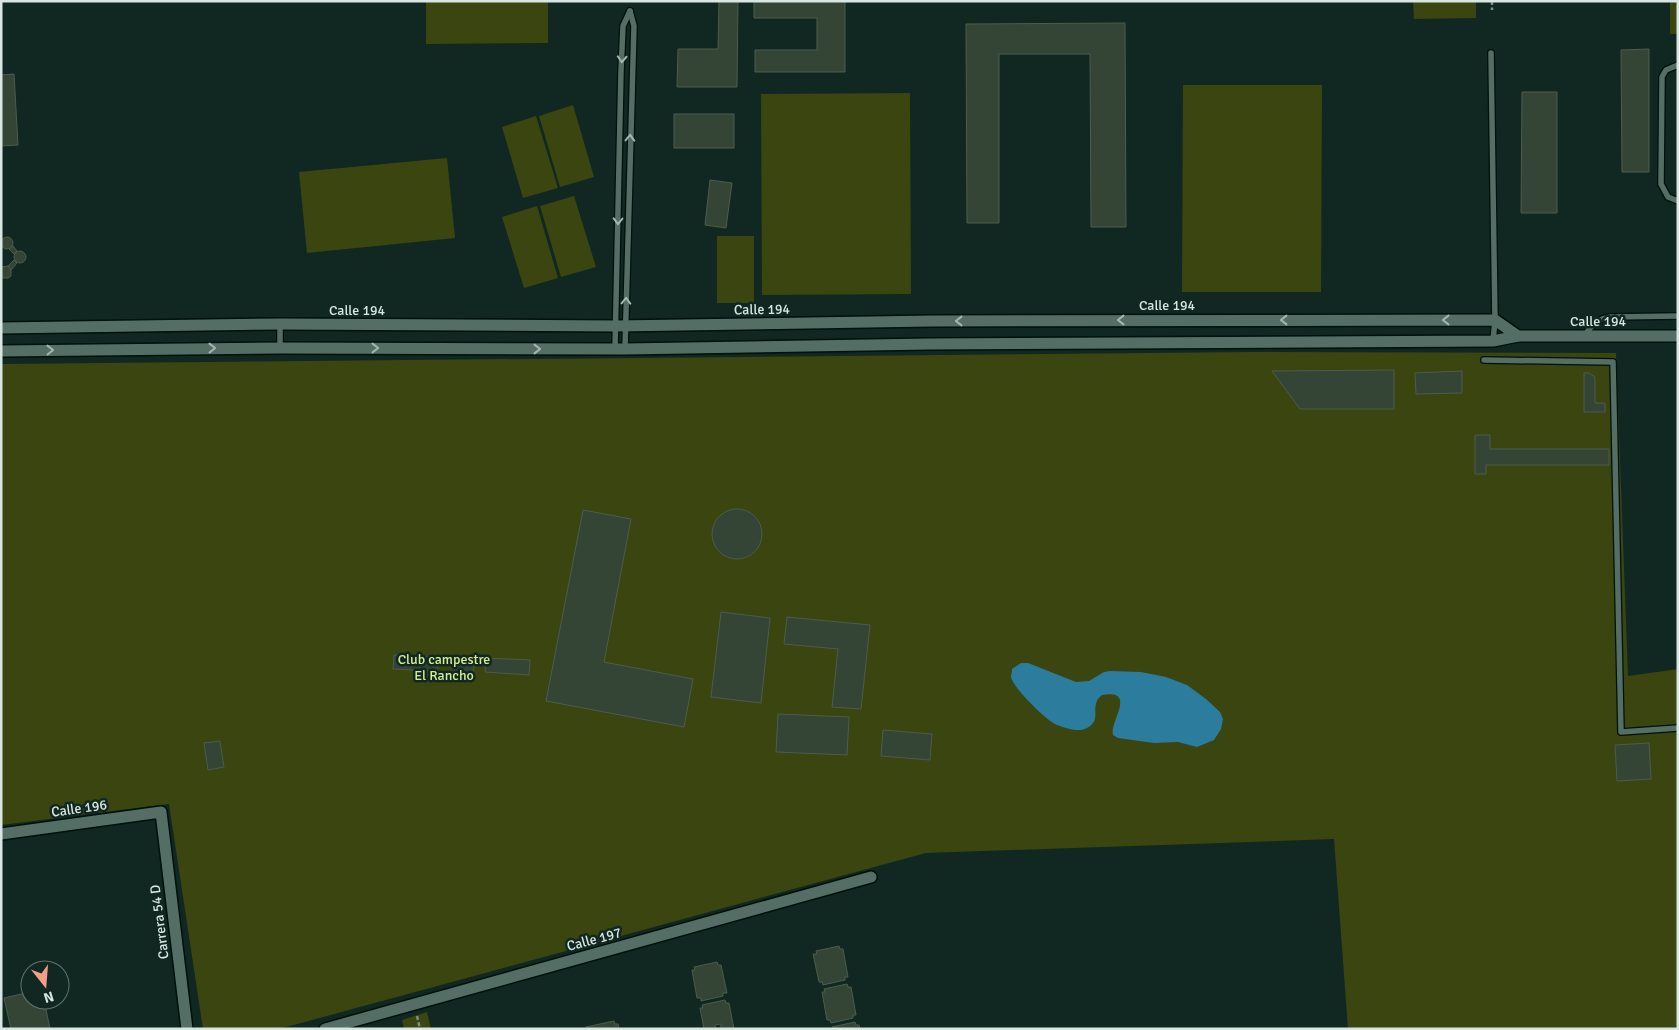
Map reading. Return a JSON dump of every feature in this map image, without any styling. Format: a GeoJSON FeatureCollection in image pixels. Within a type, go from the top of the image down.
{"type":"FeatureCollection","features":[{"type":"Feature","properties":{"kind":"street","name":"Calle 194"},"geometry":{"type":"LineString","coordinates":[[1,328],[280,324],[620,325],[962,321],[1495,320]]}},
{"type":"Feature","properties":{"kind":"street"},"geometry":{"type":"LineString","coordinates":[[1495,320],[1518,336]]}},
{"type":"Feature","properties":{"kind":"street","name":"Calle 194"},"geometry":{"type":"LineString","coordinates":[[1,351],[280,348],[620,349],[929,344],[1493,341],[1518,336],[1678,336]]}},
{"type":"Feature","properties":{"kind":"street","name":"Calle 196"},"geometry":{"type":"LineString","coordinates":[[1,834],[162,812]]}},
{"type":"Feature","properties":{"kind":"street","name":"Carrera 54 D"},"geometry":{"type":"LineString","coordinates":[[162,812],[187,1029]]}},
{"type":"Feature","properties":{"kind":"street","name":"Calle 197"},"geometry":{"type":"LineString","coordinates":[[325,1029],[871,877]]}},
{"type":"Feature","properties":{"kind":"lane"},"geometry":{"type":"LineString","coordinates":[[630,11],[634,26],[620,349],[620,325],[621,72],[624,26],[630,11]]}},
{"type":"Feature","properties":{"kind":"lane"},"geometry":{"type":"LineString","coordinates":[[1491,53],[1495,320],[1493,341]]}},
{"type":"Feature","properties":{"kind":"lane"},"geometry":{"type":"LineString","coordinates":[[1678,65],[1666,70],[1662,77],[1661,184],[1668,197],[1678,201]]}},
{"type":"Feature","properties":{"kind":"lane"},"geometry":{"type":"LineString","coordinates":[[1584,336],[1592,325],[1600,319],[1610,317],[1678,316]]}},
{"type":"Feature","properties":{"kind":"lane"},"geometry":{"type":"LineString","coordinates":[[280,324],[280,348]]}},
{"type":"Feature","properties":{"kind":"lane"},"geometry":{"type":"LineString","coordinates":[[1484,360],[1613,362],[1621,732],[1678,728]]}},
{"type":"Feature","properties":{"kind":"path"},"geometry":{"type":"LineString","coordinates":[[1492,1],[1492,10]]}},
{"type":"Feature","properties":{"kind":"path"},"geometry":{"type":"LineString","coordinates":[[416,1011],[420,1029]]}},
{"type":"Feature","properties":{"kind":"green space"},"geometry":{"type":"Polygon","coordinates":[[[426,1],[548,1],[548,43],[426,44],[426,1]]]}},
{"type":"Feature","properties":{"kind":"green space"},"geometry":{"type":"Polygon","coordinates":[[[1413,1],[1476,1],[1476,18],[1414,19],[1413,1]]]}},
{"type":"Feature","properties":{"kind":"green space"},"geometry":{"type":"Polygon","coordinates":[[[1670,1],[1678,1],[1678,34],[1670,34],[1670,1]]]}},
{"type":"Feature","properties":{"kind":"green space"},"geometry":{"type":"Polygon","coordinates":[[[1183,85],[1322,85],[1321,292],[1182,292],[1183,85]]]}},
{"type":"Feature","properties":{"kind":"green space"},"geometry":{"type":"Polygon","coordinates":[[[910,93],[911,294],[762,295],[761,94],[910,93]]]}},
{"type":"Feature","properties":{"kind":"green space"},"geometry":{"type":"Polygon","coordinates":[[[573,105],[594,177],[560,187],[539,116],[573,105]]]}},
{"type":"Feature","properties":{"kind":"green space"},"geometry":{"type":"Polygon","coordinates":[[[536,116],[558,188],[523,198],[502,127],[536,116]]]}},
{"type":"Feature","properties":{"kind":"green space"},"geometry":{"type":"Polygon","coordinates":[[[447,158],[455,238],[307,253],[299,172],[447,158]]]}},
{"type":"Feature","properties":{"kind":"green space"},"geometry":{"type":"Polygon","coordinates":[[[574,196],[596,267],[561,277],[540,206],[574,196]]]}},
{"type":"Feature","properties":{"kind":"green space"},"geometry":{"type":"Polygon","coordinates":[[[537,206],[558,278],[524,288],[502,217],[537,206]]]}},
{"type":"Feature","properties":{"kind":"green space"},"geometry":{"type":"Polygon","coordinates":[[[717,236],[754,236],[754,303],[717,303],[717,236]]]}},
{"type":"Feature","properties":{"kind":"green space","name":"Club campestre El Rancho"},"geometry":{"type":"Polygon","coordinates":[[[1252,352],[1616,353],[1628,676],[1678,669],[1678,1029],[1348,1029],[1334,839],[926,853],[279,1029],[203,1029],[169,804],[1,825],[1,364],[1252,352]]]}},
{"type":"Feature","properties":{"kind":"green space"},"geometry":{"type":"Polygon","coordinates":[[[427,1012],[431,1029],[404,1029],[402,1020],[427,1012]]]}},
{"type":"Feature","properties":{"kind":"water"},"geometry":{"type":"Polygon","coordinates":[[[1021,663],[1028,663],[1076,682],[1089,681],[1104,672],[1110,671],[1141,672],[1166,677],[1187,685],[1220,712],[1223,719],[1221,729],[1214,740],[1197,747],[1178,742],[1154,743],[1118,738],[1113,735],[1113,729],[1120,708],[1120,702],[1118,697],[1113,694],[1102,695],[1098,698],[1094,722],[1087,728],[1075,730],[1057,725],[1039,711],[1013,682],[1011,677],[1012,669],[1021,663]]]}},
{"type":"Feature","properties":{"kind":"building"},"geometry":{"type":"Polygon","coordinates":[[[719,1],[738,1],[737,87],[677,87],[678,49],[718,49],[719,1]]]}},
{"type":"Feature","properties":{"kind":"building"},"geometry":{"type":"Polygon","coordinates":[[[754,1],[845,1],[845,72],[755,72],[755,50],[817,50],[817,18],[754,18],[754,1]]]}},
{"type":"Feature","properties":{"kind":"building"},"geometry":{"type":"Polygon","coordinates":[[[1125,23],[1126,227],[1091,227],[1090,54],[999,54],[999,223],[967,223],[966,24],[1125,23]]]}},
{"type":"Feature","properties":{"kind":"building"},"geometry":{"type":"Polygon","coordinates":[[[1649,49],[1649,172],[1622,172],[1621,50],[1649,49]]]}},
{"type":"Feature","properties":{"kind":"building"},"geometry":{"type":"Polygon","coordinates":[[[14,74],[18,145],[1,146],[1,75],[14,74]]]}},
{"type":"Feature","properties":{"kind":"building"},"geometry":{"type":"Polygon","coordinates":[[[1522,92],[1557,92],[1557,213],[1521,213],[1522,92]]]}},
{"type":"Feature","properties":{"kind":"building"},"geometry":{"type":"Polygon","coordinates":[[[674,114],[734,114],[734,148],[674,148],[674,114]]]}},
{"type":"Feature","properties":{"kind":"building"},"geometry":{"type":"Polygon","coordinates":[[[710,180],[732,183],[726,228],[705,225],[710,180]]]}},
{"type":"Feature","properties":{"kind":"building"},"geometry":{"type":"Polygon","coordinates":[[[5,237],[9,237],[13,243],[9,249],[5,249],[1,245],[1,241],[5,237]]]}},
{"type":"Feature","properties":{"kind":"building"},"geometry":{"type":"Polygon","coordinates":[[[13,246],[17,251],[14,254],[9,249],[13,246]]]}},
{"type":"Feature","properties":{"kind":"building"},"geometry":{"type":"Polygon","coordinates":[[[22,251],[25,252],[25,262],[18,263],[15,262],[14,255],[15,252],[22,251]]]}},
{"type":"Feature","properties":{"kind":"building"},"geometry":{"type":"Polygon","coordinates":[[[14,260],[17,263],[11,270],[8,266],[14,260]]]}},
{"type":"Feature","properties":{"kind":"building"},"geometry":{"type":"Polygon","coordinates":[[[8,266],[11,270],[11,276],[2,278],[1,267],[8,266]]]}},
{"type":"Feature","properties":{"kind":"building"},"geometry":{"type":"Polygon","coordinates":[[[1394,370],[1394,409],[1300,409],[1272,371],[1394,370]]]}},
{"type":"Feature","properties":{"kind":"building"},"geometry":{"type":"Polygon","coordinates":[[[1462,371],[1462,393],[1416,394],[1415,373],[1462,371]]]}},
{"type":"Feature","properties":{"kind":"building"},"geometry":{"type":"Polygon","coordinates":[[[1584,373],[1589,373],[1595,377],[1595,403],[1605,403],[1605,412],[1584,412],[1584,373]]]}},
{"type":"Feature","properties":{"kind":"building"},"geometry":{"type":"Polygon","coordinates":[[[1475,435],[1490,435],[1490,449],[1609,449],[1609,465],[1486,465],[1486,474],[1475,474],[1475,435]]]}},
{"type":"Feature","properties":{"kind":"building"},"geometry":{"type":"Polygon","coordinates":[[[732,509],[742,509],[755,516],[762,529],[762,539],[755,552],[742,559],[732,559],[723,555],[716,548],[712,539],[712,529],[716,520],[723,513],[732,509]]]}},
{"type":"Feature","properties":{"kind":"building"},"geometry":{"type":"Polygon","coordinates":[[[583,510],[631,519],[604,662],[693,679],[684,727],[546,701],[583,510]]]}},
{"type":"Feature","properties":{"kind":"building"},"geometry":{"type":"Polygon","coordinates":[[[721,612],[770,618],[761,703],[711,697],[721,612]]]}},
{"type":"Feature","properties":{"kind":"building"},"geometry":{"type":"Polygon","coordinates":[[[787,617],[870,625],[861,709],[832,707],[838,649],[784,644],[787,617]]]}},
{"type":"Feature","properties":{"kind":"building"},"geometry":{"type":"Polygon","coordinates":[[[394,655],[438,657],[437,671],[393,669],[394,655]]]}},
{"type":"Feature","properties":{"kind":"building"},"geometry":{"type":"Polygon","coordinates":[[[464,657],[471,660],[474,667],[471,674],[464,677],[457,674],[454,667],[457,660],[464,657]]]}},
{"type":"Feature","properties":{"kind":"building"},"geometry":{"type":"Polygon","coordinates":[[[486,658],[530,660],[529,675],[485,672],[486,658]]]}},
{"type":"Feature","properties":{"kind":"building"},"geometry":{"type":"Polygon","coordinates":[[[778,714],[849,717],[847,755],[776,752],[778,714]]]}},
{"type":"Feature","properties":{"kind":"building"},"geometry":{"type":"Polygon","coordinates":[[[883,730],[932,734],[930,760],[881,756],[883,730]]]}},
{"type":"Feature","properties":{"kind":"building"},"geometry":{"type":"Polygon","coordinates":[[[220,741],[224,767],[208,770],[204,743],[220,741]]]}},
{"type":"Feature","properties":{"kind":"building"},"geometry":{"type":"Polygon","coordinates":[[[1649,743],[1651,779],[1617,781],[1615,745],[1649,743]]]}},
{"type":"Feature","properties":{"kind":"building"},"geometry":{"type":"Polygon","coordinates":[[[839,946],[840,949],[843,949],[848,977],[845,977],[845,980],[823,985],[822,982],[819,982],[813,954],[817,954],[816,951],[839,946]]]}},
{"type":"Feature","properties":{"kind":"building"},"geometry":{"type":"Polygon","coordinates":[[[717,962],[718,965],[721,965],[727,993],[723,993],[723,996],[701,1001],[701,998],[697,998],[692,970],[695,970],[694,967],[717,962]]]}},
{"type":"Feature","properties":{"kind":"building"},"geometry":{"type":"Polygon","coordinates":[[[847,984],[848,987],[851,987],[856,1015],[853,1015],[853,1018],[831,1023],[830,1020],[827,1020],[822,992],[825,992],[824,989],[847,984]]]}},
{"type":"Feature","properties":{"kind":"building"},"geometry":{"type":"Polygon","coordinates":[[[20,994],[20,1010],[46,1010],[50,1029],[11,1029],[4,998],[20,994]]]}},
{"type":"Feature","properties":{"kind":"building"},"geometry":{"type":"Polygon","coordinates":[[[725,1000],[726,1003],[729,1003],[734,1029],[704,1029],[700,1008],[703,1008],[702,1005],[725,1000]],[[721,1024],[715,1025],[716,1029],[721,1028],[721,1024]]]}},
{"type":"Feature","properties":{"kind":"building"},"geometry":{"type":"Polygon","coordinates":[[[614,1021],[615,1024],[618,1024],[619,1029],[587,1029],[586,1027],[614,1021]]]}},
{"type":"Feature","properties":{"kind":"building"},"geometry":{"type":"Polygon","coordinates":[[[855,1022],[856,1025],[859,1025],[860,1029],[833,1029],[832,1027],[855,1022]]]}}]}
